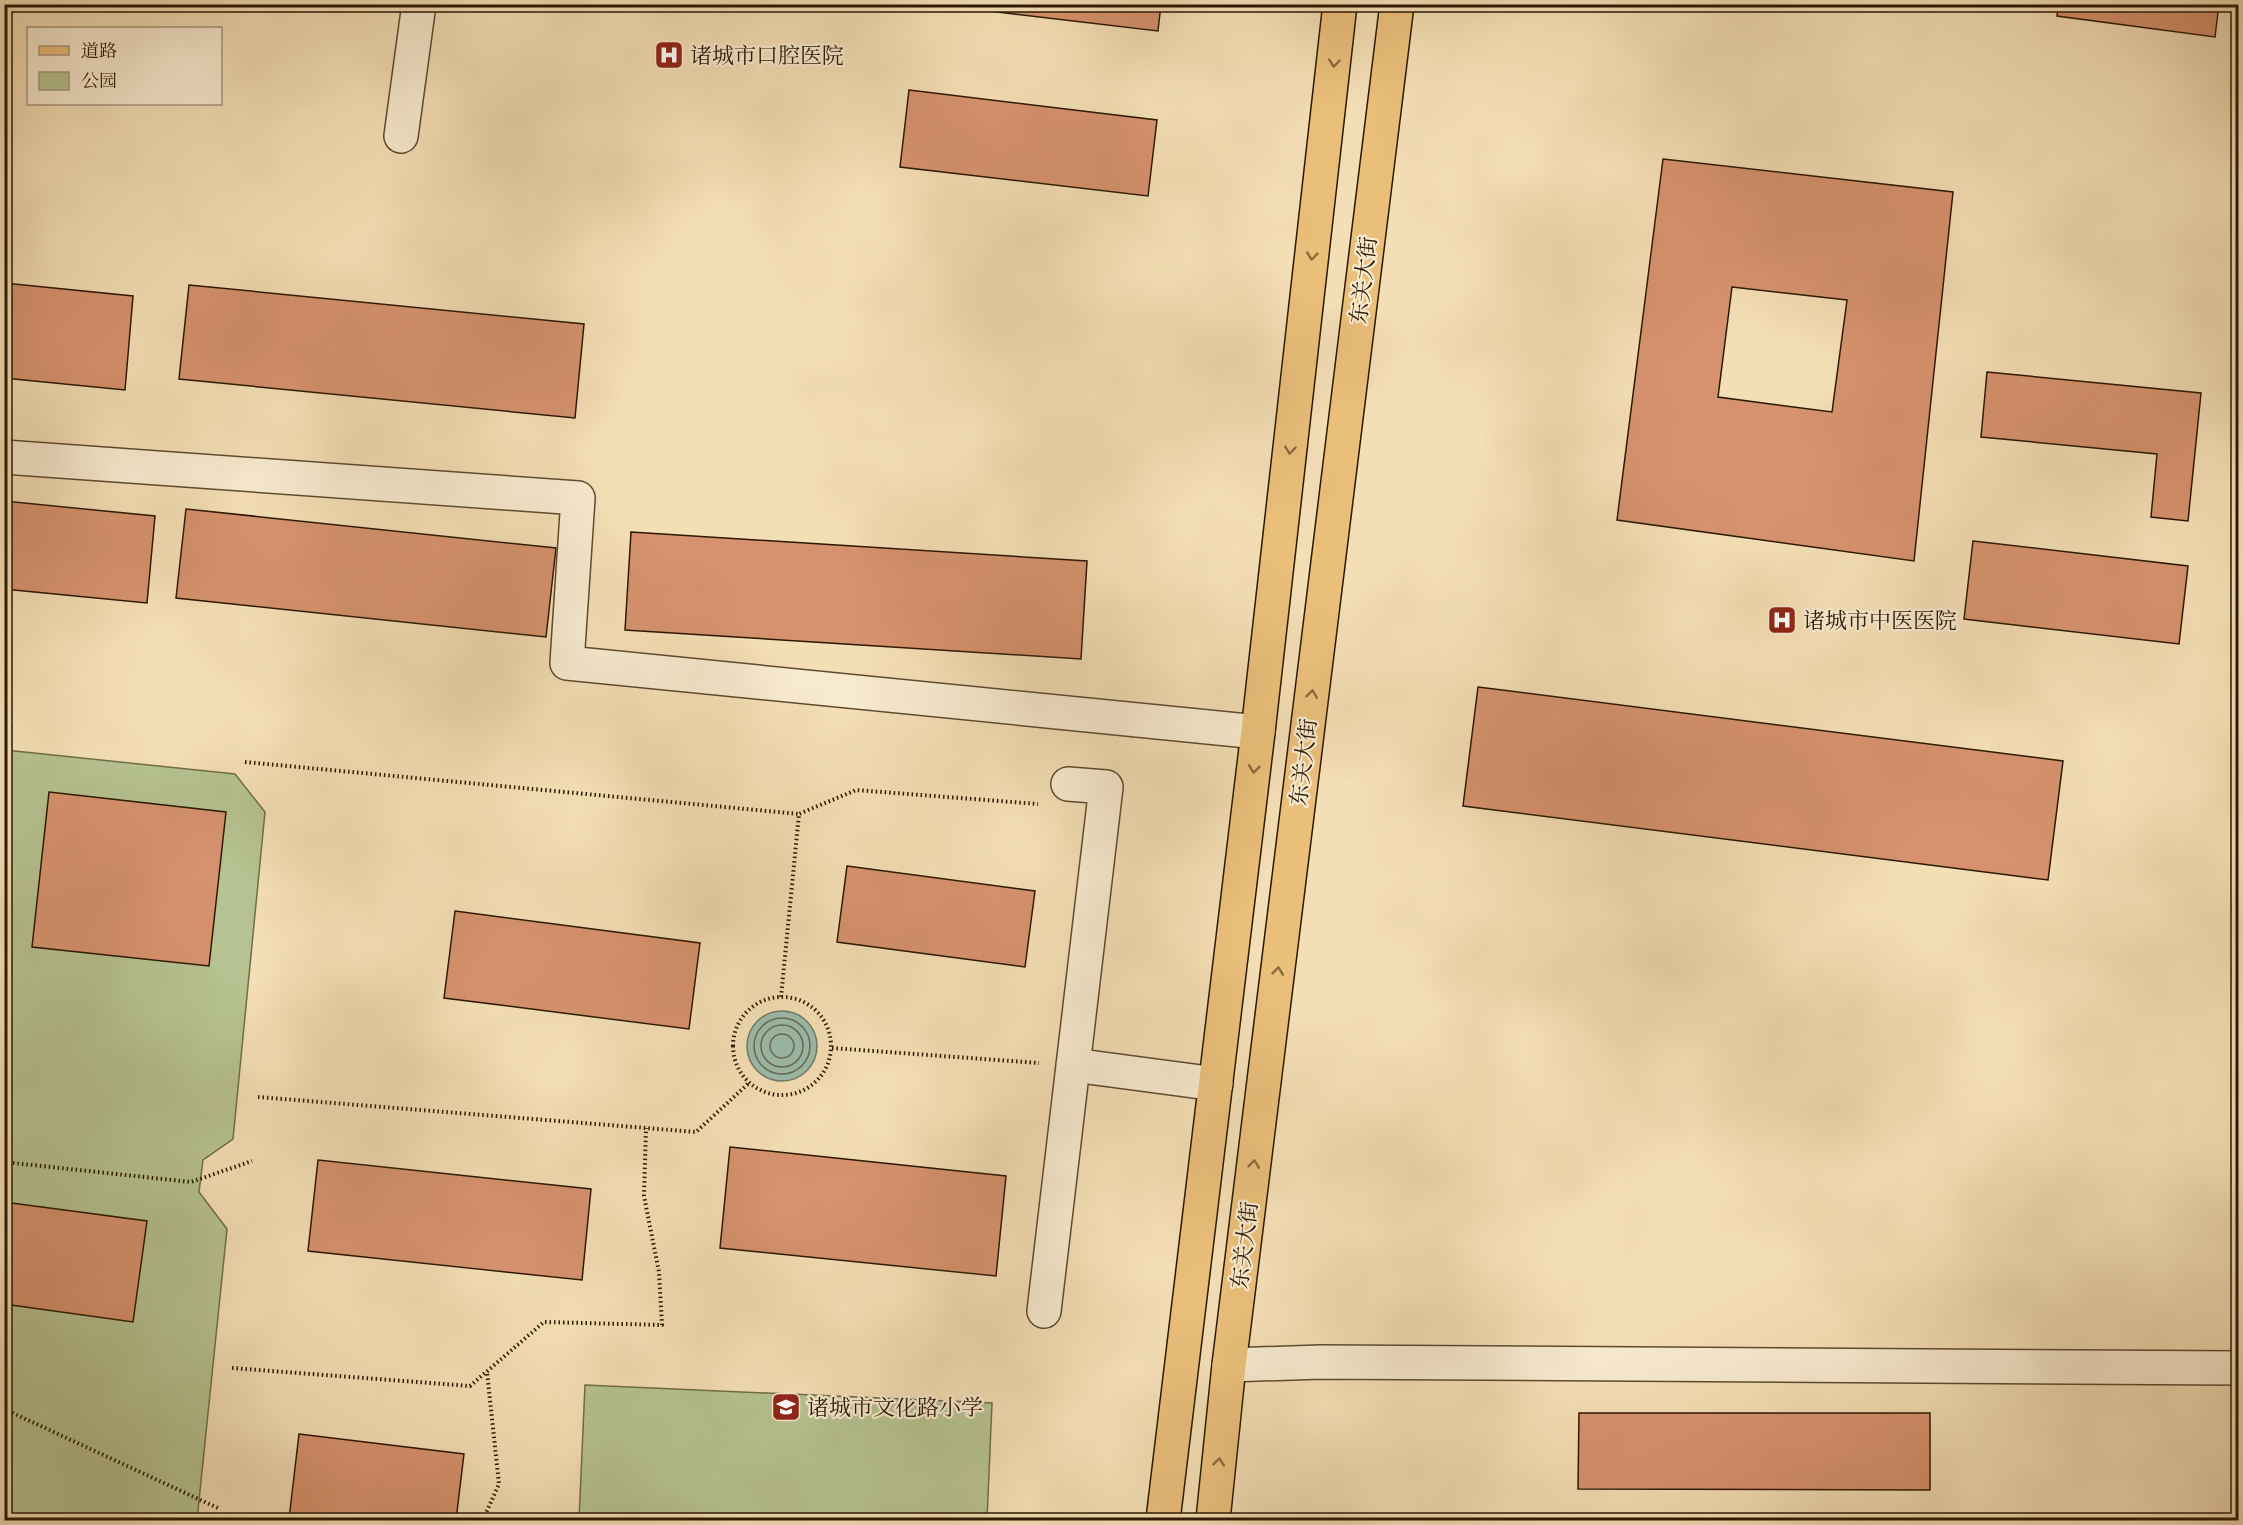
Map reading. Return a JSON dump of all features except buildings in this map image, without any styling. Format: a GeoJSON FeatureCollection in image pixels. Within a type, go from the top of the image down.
{"type":"FeatureCollection","features":[{"type":"Feature","properties":{"kind":"main road"},"geometry":{"type":"LineString","coordinates":[[1163,1521],[1258,732],[1340,4]]}},
{"type":"Feature","properties":{"kind":"main road","name":"东关大街"},"geometry":{"type":"LineString","coordinates":[[1213,1521],[1229,1365],[1397,4]]}},
{"type":"Feature","properties":{"kind":"street"},"geometry":{"type":"LineString","coordinates":[[401,136],[419,4]]}},
{"type":"Feature","properties":{"kind":"street"},"geometry":{"type":"LineString","coordinates":[[4,457],[578,498],[567,663],[1258,732]]}},
{"type":"Feature","properties":{"kind":"street"},"geometry":{"type":"LineString","coordinates":[[1044,1311],[1106,787],[1056,794]]}},
{"type":"Feature","properties":{"kind":"street"},"geometry":{"type":"LineString","coordinates":[[1073,1065],[1216,1084]]}},
{"type":"Feature","properties":{"kind":"street"},"geometry":{"type":"LineString","coordinates":[[1229,1365],[1333,1362],[2238,1368]]}},
{"type":"Feature","properties":{"kind":"path"},"geometry":{"type":"LineString","coordinates":[[4,743],[12,723]]}},
{"type":"Feature","properties":{"kind":"path"},"geometry":{"type":"LineString","coordinates":[[245,762],[799,814],[856,790],[1056,794]]}},
{"type":"Feature","properties":{"kind":"path"},"geometry":{"type":"LineString","coordinates":[[781,997],[799,814]]}},
{"type":"Feature","properties":{"kind":"path"},"geometry":{"type":"LineString","coordinates":[[781,997],[798,999],[812,1006],[823,1018],[830,1032],[832,1048],[829,1063],[821,1077],[810,1087],[795,1094],[779,1095],[764,1092],[749,1083],[739,1070],[733,1054],[734,1037],[739,1021],[750,1009],[765,1000],[781,997]]}},
{"type":"Feature","properties":{"kind":"path"},"geometry":{"type":"LineString","coordinates":[[832,1048],[1073,1065]]}},
{"type":"Feature","properties":{"kind":"path"},"geometry":{"type":"LineString","coordinates":[[258,1096],[696,1132],[749,1083]]}},
{"type":"Feature","properties":{"kind":"path"},"geometry":{"type":"LineString","coordinates":[[232,1368],[470,1386],[544,1322],[662,1325],[659,1272],[644,1196],[646,1128]]}},
{"type":"Feature","properties":{"kind":"path"},"geometry":{"type":"LineString","coordinates":[[4,1162],[191,1182],[252,1161]]}},
{"type":"Feature","properties":{"kind":"path"},"geometry":{"type":"LineString","coordinates":[[483,1521],[499,1484],[487,1371]]}},
{"type":"Feature","properties":{"kind":"path"},"geometry":{"type":"LineString","coordinates":[[4,1409],[220,1509]]}},
{"type":"Feature","properties":{"kind":"green space"},"geometry":{"type":"Polygon","coordinates":[[[5,750],[235,774],[265,812],[233,1139],[203,1160],[199,1192],[227,1229],[197,1520],[5,1520],[5,750]]]}},
{"type":"Feature","properties":{"kind":"green space"},"geometry":{"type":"Polygon","coordinates":[[[585,1385],[992,1403],[987,1520],[579,1520],[585,1385]]]}},
{"type":"Feature","properties":{"kind":"water"},"geometry":{"type":"Polygon","coordinates":[[[782,1011],[801,1017],[811,1027],[817,1046],[811,1065],[801,1075],[782,1081],[763,1075],[753,1065],[747,1046],[753,1027],[763,1017],[782,1011]]]}},
{"type":"Feature","properties":{"kind":"place","name":"诸城市口腔医院"},"geometry":{"type":"Point","coordinates":[669,55]}},
{"type":"Feature","properties":{"kind":"place","name":"诸城市中医医院"},"geometry":{"type":"Point","coordinates":[1782,620]}},
{"type":"Feature","properties":{"kind":"place","name":"诸城市文化路小学"},"geometry":{"type":"Point","coordinates":[786,1407]}}]}
